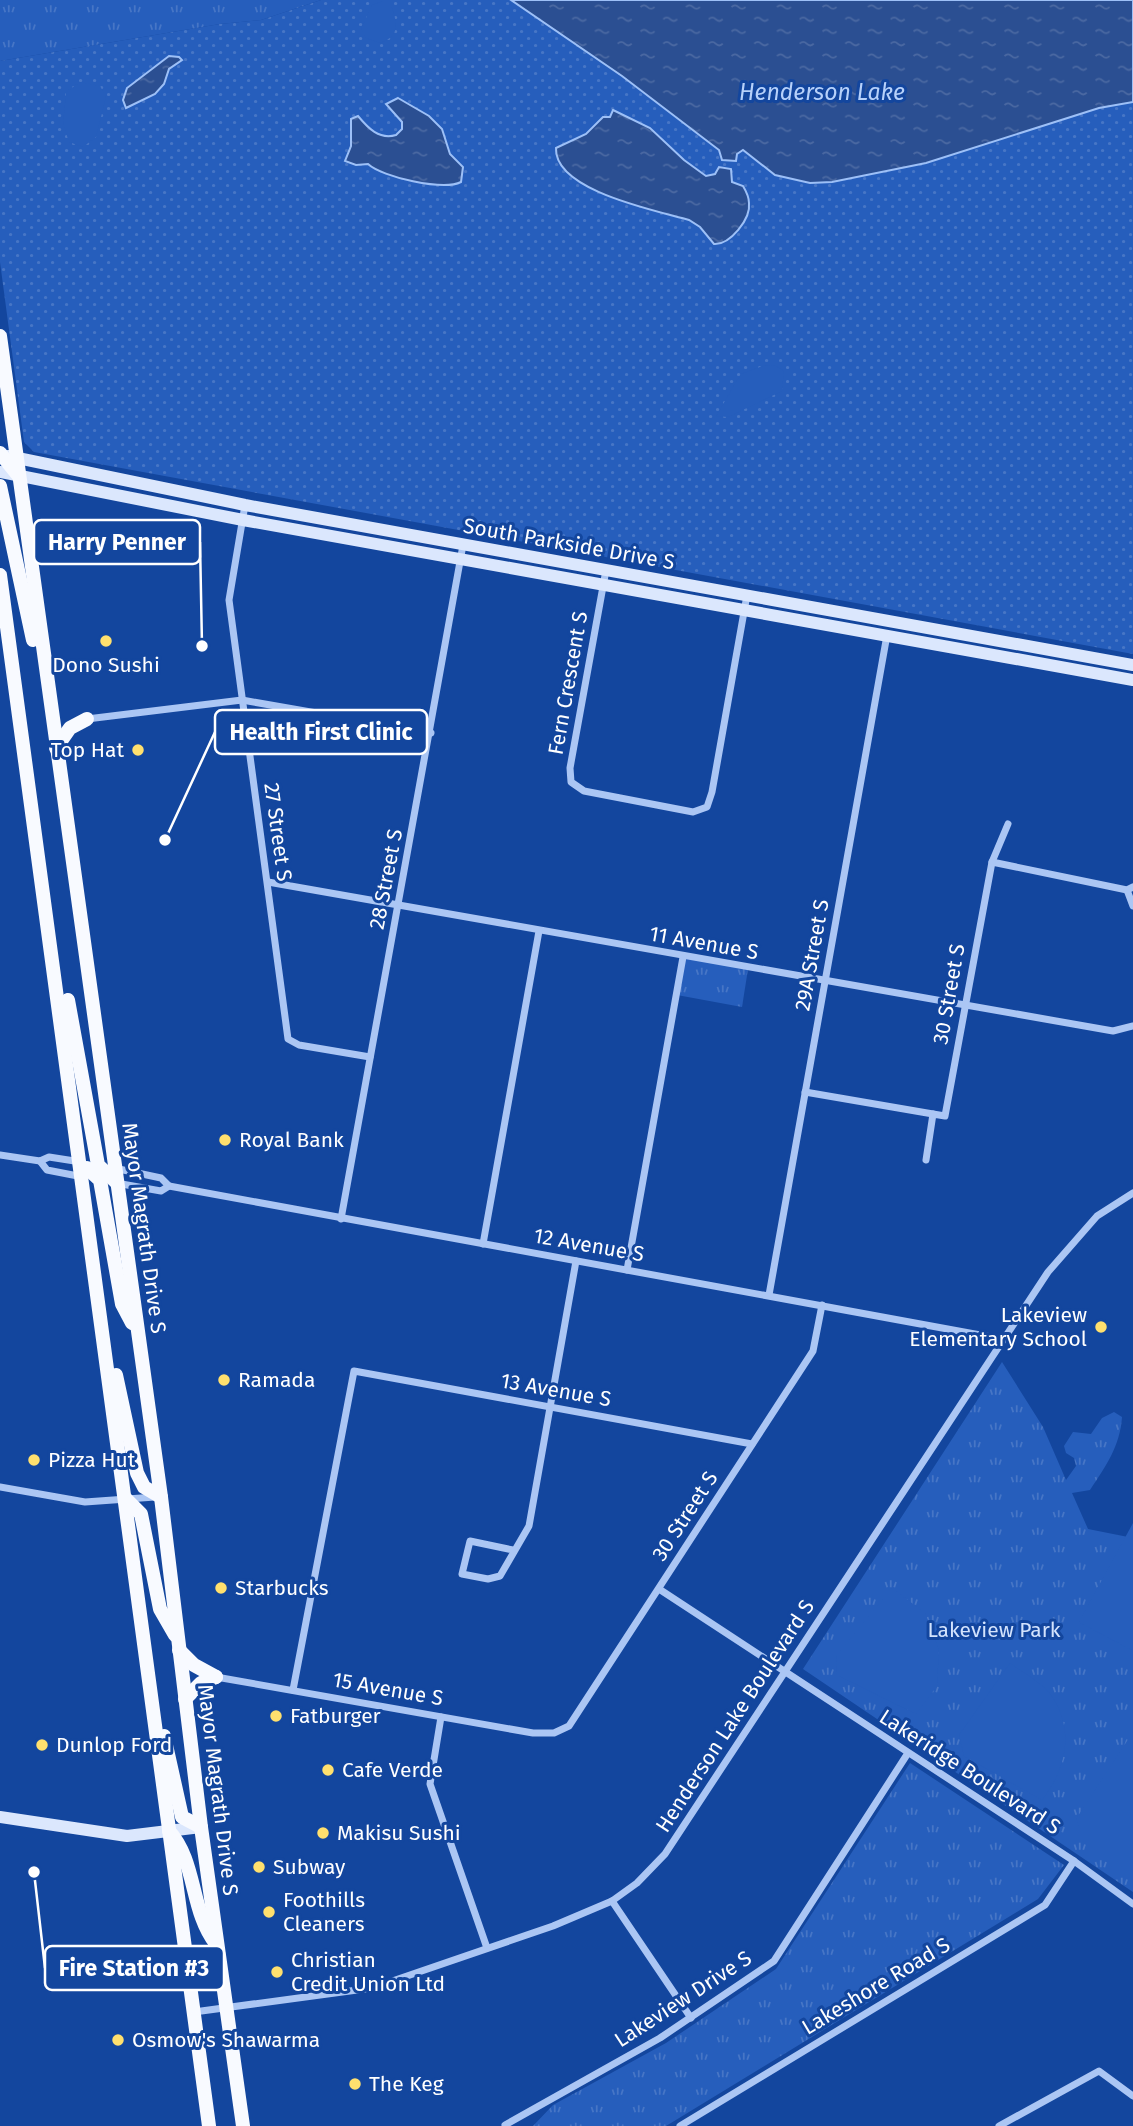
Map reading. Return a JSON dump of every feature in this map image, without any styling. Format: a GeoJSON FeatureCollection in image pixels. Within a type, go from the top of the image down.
{"type":"FeatureCollection","features":[{"type":"Feature","properties":{"kind":"main road","name":"Mayor Magrath Drive S"},"geometry":{"type":"LineString","coordinates":[[0,336],[161,1497],[201,1827],[243,2126]]}},
{"type":"Feature","properties":{"kind":"main road","name":"South Parkside Drive S"},"geometry":{"type":"LineString","coordinates":[[0,454],[462,551],[604,584],[889,621],[1133,665]]}},
{"type":"Feature","properties":{"kind":"main road"},"geometry":{"type":"LineString","coordinates":[[0,454],[19,476]]}},
{"type":"Feature","properties":{"kind":"main road","name":"South Parkside Drive S"},"geometry":{"type":"LineString","coordinates":[[0,472],[243,520],[606,570],[887,636],[1133,680]]}},
{"type":"Feature","properties":{"kind":"main road"},"geometry":{"type":"LineString","coordinates":[[0,486],[33,642],[43,650]]}},
{"type":"Feature","properties":{"kind":"main road"},"geometry":{"type":"LineString","coordinates":[[0,575],[209,2126]]}},
{"type":"Feature","properties":{"kind":"main road"},"geometry":{"type":"LineString","coordinates":[[51,704],[69,718],[87,719]]}},
{"type":"Feature","properties":{"kind":"main road"},"geometry":{"type":"LineString","coordinates":[[56,748],[70,728],[87,719]]}},
{"type":"Feature","properties":{"kind":"main road"},"geometry":{"type":"LineString","coordinates":[[53,958],[68,1001],[122,1304],[137,1332]]}},
{"type":"Feature","properties":{"kind":"main road"},"geometry":{"type":"LineString","coordinates":[[82,1169],[116,1176]]}},
{"type":"Feature","properties":{"kind":"main road"},"geometry":{"type":"LineString","coordinates":[[105,1339],[123,1398],[137,1473],[144,1487],[161,1497]]}},
{"type":"Feature","properties":{"kind":"main road"},"geometry":{"type":"LineString","coordinates":[[126,1499],[141,1514],[160,1609],[179,1646],[194,1664],[216,1677]]}},
{"type":"Feature","properties":{"kind":"main road"},"geometry":{"type":"LineString","coordinates":[[185,1699],[201,1683],[216,1677]]}},
{"type":"Feature","properties":{"kind":"main road"},"geometry":{"type":"LineString","coordinates":[[154,1715],[166,1741],[182,1817],[201,1827]]}},
{"type":"Feature","properties":{"kind":"main road"},"geometry":{"type":"LineString","coordinates":[[0,1817],[95,1834],[127,1836],[201,1827]]}},
{"type":"Feature","properties":{"kind":"main road"},"geometry":{"type":"LineString","coordinates":[[169,1832],[182,1845],[203,1927],[218,1946]]}},
{"type":"Feature","properties":{"kind":"street","name":"27 Street S"},"geometry":{"type":"LineString","coordinates":[[245,505],[229,600],[288,1039],[299,1045],[370,1057]]}},
{"type":"Feature","properties":{"kind":"street","name":"28 Street S"},"geometry":{"type":"LineString","coordinates":[[341,1219],[462,551]]}},
{"type":"Feature","properties":{"kind":"street","name":"Fern Crescent S"},"geometry":{"type":"LineString","coordinates":[[606,570],[570,768],[571,782],[584,791],[694,812],[707,807],[712,792],[746,602]]}},
{"type":"Feature","properties":{"kind":"street","name":"29A Street S"},"geometry":{"type":"LineString","coordinates":[[769,1295],[889,621]]}},
{"type":"Feature","properties":{"kind":"street"},"geometry":{"type":"LineString","coordinates":[[87,719],[242,700],[431,733]]}},
{"type":"Feature","properties":{"kind":"street","name":"30 Street S"},"geometry":{"type":"LineString","coordinates":[[926,1160],[933,1114],[945,1116],[992,862],[1008,824]]}},
{"type":"Feature","properties":{"kind":"street"},"geometry":{"type":"LineString","coordinates":[[992,862],[1130,889],[1133,906]]}},
{"type":"Feature","properties":{"kind":"street","name":"11 Avenue S"},"geometry":{"type":"LineString","coordinates":[[268,882],[965,1007],[1113,1031],[1133,1026]]}},
{"type":"Feature","properties":{"kind":"street"},"geometry":{"type":"LineString","coordinates":[[483,1244],[539,931]]}},
{"type":"Feature","properties":{"kind":"street"},"geometry":{"type":"LineString","coordinates":[[627,1270],[683,957]]}},
{"type":"Feature","properties":{"kind":"street"},"geometry":{"type":"LineString","coordinates":[[805,1092],[933,1114]]}},
{"type":"Feature","properties":{"kind":"street"},"geometry":{"type":"LineString","coordinates":[[0,1155],[40,1161],[49,1157],[82,1169]]}},
{"type":"Feature","properties":{"kind":"street"},"geometry":{"type":"LineString","coordinates":[[40,1161],[47,1170],[82,1169]]}},
{"type":"Feature","properties":{"kind":"street","name":"12 Avenue S"},"geometry":{"type":"LineString","coordinates":[[116,1176],[161,1191],[169,1186]]}},
{"type":"Feature","properties":{"kind":"street","name":"12 Avenue S"},"geometry":{"type":"LineString","coordinates":[[116,1176],[161,1178],[169,1186],[341,1219],[1002,1339]]}},
{"type":"Feature","properties":{"kind":"street","name":"Henderson Lake Boulevard S"},"geometry":{"type":"LineString","coordinates":[[194,2012],[372,1988],[553,1926],[612,1901],[637,1883],[665,1854],[1002,1339],[1071,1244],[1097,1216],[1133,1193]]}},
{"type":"Feature","properties":{"kind":"street"},"geometry":{"type":"LineString","coordinates":[[513,1550],[470,1541],[462,1574],[494,1578],[507,1567],[513,1550],[529,1526],[576,1261]]}},
{"type":"Feature","properties":{"kind":"street","name":"30 Street S"},"geometry":{"type":"LineString","coordinates":[[554,1733],[569,1726],[813,1351],[822,1305]]}},
{"type":"Feature","properties":{"kind":"street","name":"13 Avenue S"},"geometry":{"type":"LineString","coordinates":[[293,1690],[354,1371],[752,1444]]}},
{"type":"Feature","properties":{"kind":"street"},"geometry":{"type":"LineString","coordinates":[[0,1487],[85,1502],[161,1497]]}},
{"type":"Feature","properties":{"kind":"street","name":"Lakeridge Boulevard S"},"geometry":{"type":"LineString","coordinates":[[659,1589],[1074,1861],[1133,1904]]}},
{"type":"Feature","properties":{"kind":"street","name":"15 Avenue S"},"geometry":{"type":"LineString","coordinates":[[216,1677],[533,1733],[554,1733]]}},
{"type":"Feature","properties":{"kind":"street"},"geometry":{"type":"LineString","coordinates":[[441,1717],[430,1784],[487,1948]]}},
{"type":"Feature","properties":{"kind":"street","name":"Lakeview Drive S"},"geometry":{"type":"LineString","coordinates":[[505,2125],[691,2018],[774,1961],[908,1753]]}},
{"type":"Feature","properties":{"kind":"street","name":"Lakeshore Road S"},"geometry":{"type":"LineString","coordinates":[[680,2126],[1045,1905],[1074,1861]]}},
{"type":"Feature","properties":{"kind":"street"},"geometry":{"type":"LineString","coordinates":[[612,1901],[691,2018]]}},
{"type":"Feature","properties":{"kind":"street"},"geometry":{"type":"LineString","coordinates":[[999,2126],[1099,2071],[1133,2096]]}},
{"type":"Feature","properties":{"kind":"green space"},"geometry":{"type":"Polygon","coordinates":[[[0,0],[321,0],[261,20],[220,24],[0,61],[0,0]]]}},
{"type":"Feature","properties":{"kind":"green space"},"geometry":{"type":"Polygon","coordinates":[[[321,0],[511,0],[622,76],[719,150],[737,154],[743,149],[775,175],[810,183],[926,163],[1099,108],[1133,102],[1133,654],[34,452],[24,442],[0,262],[0,61],[220,24],[261,20],[321,0]]]}},
{"type":"Feature","properties":{"kind":"green space"},"geometry":{"type":"Polygon","coordinates":[[[383,1],[391,5],[396,28],[387,40],[380,43],[366,38],[361,29],[372,5],[383,1]]]}},
{"type":"Feature","properties":{"kind":"green space"},"geometry":{"type":"Polygon","coordinates":[[[80,82],[100,86],[106,97],[96,137],[83,147],[69,142],[63,124],[66,92],[80,82]]]}},
{"type":"Feature","properties":{"kind":"green space"},"geometry":{"type":"Polygon","coordinates":[[[765,365],[776,366],[784,371],[782,391],[728,417],[716,416],[741,374],[765,365]]]}},
{"type":"Feature","properties":{"kind":"green space"},"geometry":{"type":"Polygon","coordinates":[[[683,957],[748,969],[742,1007],[677,995],[683,957]]]}},
{"type":"Feature","properties":{"kind":"green space","name":"Lakeview Park"},"geometry":{"type":"Polygon","coordinates":[[[1002,1362],[1043,1427],[1066,1480],[1076,1466],[1074,1458],[1066,1453],[1064,1446],[1073,1432],[1091,1434],[1102,1418],[1114,1412],[1122,1417],[1115,1447],[1096,1481],[1090,1490],[1072,1493],[1088,1529],[1133,1538],[1133,1892],[803,1669],[1002,1362]]]}},
{"type":"Feature","properties":{"kind":"green space"},"geometry":{"type":"Polygon","coordinates":[[[1133,1523],[1133,1651],[1079,1622],[1133,1523]]]}},
{"type":"Feature","properties":{"kind":"green space"},"geometry":{"type":"Polygon","coordinates":[[[892,1588],[925,1613],[939,1650],[937,1686],[916,1714],[837,1675],[836,1656],[892,1588]]]}},
{"type":"Feature","properties":{"kind":"green space"},"geometry":{"type":"Polygon","coordinates":[[[1010,1663],[1049,1693],[1064,1724],[1061,1764],[1057,1777],[1042,1800],[964,1756],[959,1735],[1010,1663]]]}},
{"type":"Feature","properties":{"kind":"green space"},"geometry":{"type":"Polygon","coordinates":[[[1133,1732],[1133,1864],[1079,1828],[1076,1819],[1133,1732]]]}},
{"type":"Feature","properties":{"kind":"green space"},"geometry":{"type":"Polygon","coordinates":[[[910,1763],[1064,1865],[1038,1899],[666,2126],[533,2126],[553,2105],[666,2043],[776,1969],[910,1763]]]}},
{"type":"Feature","properties":{"kind":"water","name":"Henderson Lake"},"geometry":{"type":"Polygon","coordinates":[[[511,0],[1133,0],[1133,102],[1099,108],[926,163],[832,182],[810,183],[775,175],[743,150],[737,154],[736,161],[722,160],[719,150],[622,76],[511,0]]]}},
{"type":"Feature","properties":{"kind":"water"},"geometry":{"type":"Polygon","coordinates":[[[169,56],[182,60],[169,69],[164,84],[155,94],[126,108],[123,100],[127,88],[169,56]]]}},
{"type":"Feature","properties":{"kind":"water"},"geometry":{"type":"Polygon","coordinates":[[[398,98],[429,116],[442,129],[450,154],[463,167],[461,182],[427,184],[386,174],[368,164],[356,165],[345,161],[351,146],[351,119],[358,116],[370,129],[384,136],[396,135],[402,129],[402,122],[386,104],[398,98]]]}},
{"type":"Feature","properties":{"kind":"water"},"geometry":{"type":"Polygon","coordinates":[[[613,110],[650,128],[684,160],[706,176],[715,174],[719,167],[731,169],[732,182],[743,186],[749,203],[747,216],[733,236],[714,244],[700,227],[689,220],[610,197],[572,176],[560,163],[556,148],[586,134],[603,117],[610,117],[613,110]]]}},
{"type":"Feature","properties":{"kind":"place","name":"Dono Sushi"},"geometry":{"type":"Point","coordinates":[106,641]}},
{"type":"Feature","properties":{"kind":"place","name":"Harry Penner"},"geometry":{"type":"Point","coordinates":[202,646]}},
{"type":"Feature","properties":{"kind":"place","name":"Top Hat"},"geometry":{"type":"Point","coordinates":[138,750]}},
{"type":"Feature","properties":{"kind":"place","name":"Health First Clinic"},"geometry":{"type":"Point","coordinates":[165,840]}},
{"type":"Feature","properties":{"kind":"place","name":"Royal Bank"},"geometry":{"type":"Point","coordinates":[225,1140]}},
{"type":"Feature","properties":{"kind":"place","name":"Lakeview Elementary School"},"geometry":{"type":"Point","coordinates":[1101,1327]}},
{"type":"Feature","properties":{"kind":"place","name":"Ramada"},"geometry":{"type":"Point","coordinates":[224,1380]}},
{"type":"Feature","properties":{"kind":"place","name":"Pizza Hut"},"geometry":{"type":"Point","coordinates":[34,1460]}},
{"type":"Feature","properties":{"kind":"place","name":"Starbucks"},"geometry":{"type":"Point","coordinates":[221,1588]}},
{"type":"Feature","properties":{"kind":"place","name":"Fatburger"},"geometry":{"type":"Point","coordinates":[276,1716]}},
{"type":"Feature","properties":{"kind":"place","name":"Dunlop Ford"},"geometry":{"type":"Point","coordinates":[42,1745]}},
{"type":"Feature","properties":{"kind":"place","name":"Cafe Verde"},"geometry":{"type":"Point","coordinates":[328,1770]}},
{"type":"Feature","properties":{"kind":"place","name":"Makisu Sushi"},"geometry":{"type":"Point","coordinates":[323,1833]}},
{"type":"Feature","properties":{"kind":"place","name":"Subway"},"geometry":{"type":"Point","coordinates":[259,1867]}},
{"type":"Feature","properties":{"kind":"place","name":"Fire Station #3"},"geometry":{"type":"Point","coordinates":[34,1872]}},
{"type":"Feature","properties":{"kind":"place","name":"Foothills Cleaners"},"geometry":{"type":"Point","coordinates":[269,1912]}},
{"type":"Feature","properties":{"kind":"place","name":"Christian Credit Union Ltd"},"geometry":{"type":"Point","coordinates":[277,1972]}},
{"type":"Feature","properties":{"kind":"place","name":"Osmow's Shawarma"},"geometry":{"type":"Point","coordinates":[118,2040]}},
{"type":"Feature","properties":{"kind":"place","name":"The Keg"},"geometry":{"type":"Point","coordinates":[355,2084]}}]}
